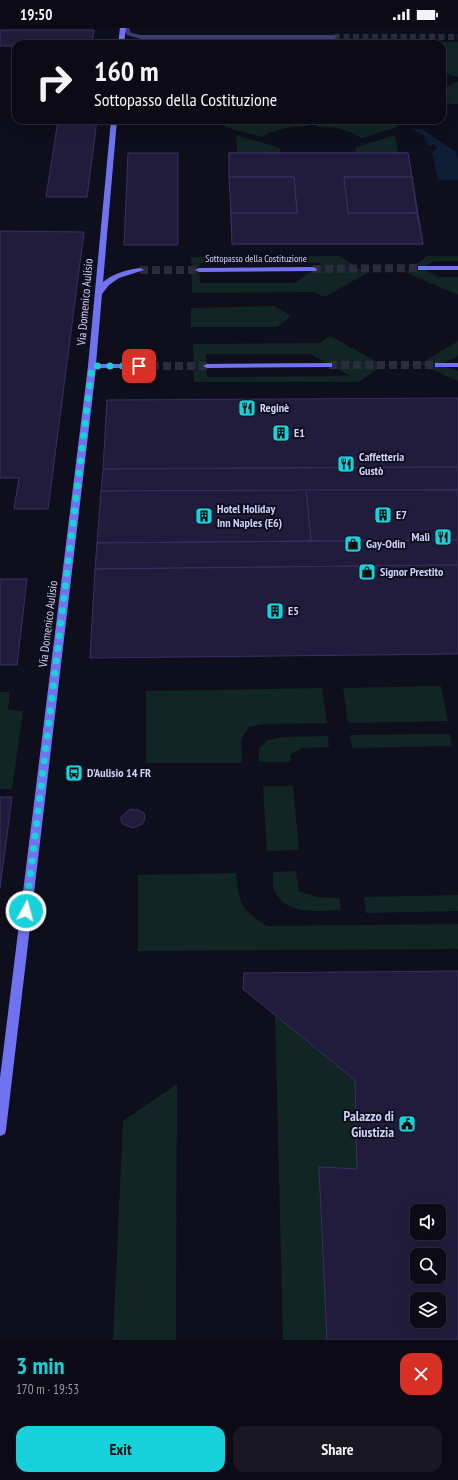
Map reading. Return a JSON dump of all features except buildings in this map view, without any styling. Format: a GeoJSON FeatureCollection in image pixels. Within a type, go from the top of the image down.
{"type":"FeatureCollection","features":[{"type":"Feature","properties":{"kind":"main road"},"geometry":{"type":"LineString","coordinates":[[122,40],[124,28]]}},
{"type":"Feature","properties":{"kind":"main road","name":"Via Domenico Aulisio"},"geometry":{"type":"LineString","coordinates":[[0,1130],[92,366],[114,124]]}},
{"type":"Feature","properties":{"kind":"main road"},"geometry":{"type":"LineString","coordinates":[[421,268],[458,268]]}},
{"type":"Feature","properties":{"kind":"main road","name":"Sottopasso della Costituzione"},"geometry":{"type":"LineString","coordinates":[[199,270],[313,269]]}},
{"type":"Feature","properties":{"kind":"main road"},"geometry":{"type":"LineString","coordinates":[[98,295],[103,286],[112,278],[130,271],[140,270]]}},
{"type":"Feature","properties":{"kind":"main road"},"geometry":{"type":"LineString","coordinates":[[438,365],[458,364]]}},
{"type":"Feature","properties":{"kind":"main road"},"geometry":{"type":"LineString","coordinates":[[207,366],[329,365]]}},
{"type":"Feature","properties":{"kind":"main road"},"geometry":{"type":"LineString","coordinates":[[92,366],[139,366]]}},
{"type":"Feature","properties":{"kind":"street"},"geometry":{"type":"LineString","coordinates":[[124,28],[129,34],[134,36],[149,37],[334,37]]}},
{"type":"Feature","properties":{"kind":"green space"},"geometry":{"type":"Polygon","coordinates":[[[446,42],[458,42],[458,77],[447,74],[446,42]]]}},
{"type":"Feature","properties":{"kind":"green space"},"geometry":{"type":"Polygon","coordinates":[[[458,81],[458,104],[446,102],[446,87],[458,81]]]}},
{"type":"Feature","properties":{"kind":"green space"},"geometry":{"type":"Polygon","coordinates":[[[225,124],[306,124],[307,126],[284,129],[262,137],[225,127],[225,124]]]}},
{"type":"Feature","properties":{"kind":"green space"},"geometry":{"type":"Polygon","coordinates":[[[317,124],[396,124],[397,127],[362,138],[341,129],[317,127],[317,124]]]}},
{"type":"Feature","properties":{"kind":"green space"},"geometry":{"type":"Polygon","coordinates":[[[236,135],[280,148],[280,153],[237,152],[236,135]]]}},
{"type":"Feature","properties":{"kind":"green space"},"geometry":{"type":"Polygon","coordinates":[[[395,135],[398,153],[356,152],[355,148],[395,135]]]}},
{"type":"Feature","properties":{"kind":"green space"},"geometry":{"type":"Polygon","coordinates":[[[339,256],[367,273],[325,297],[313,292],[192,293],[191,257],[339,256]],[[199,263],[200,283],[295,283],[322,263],[199,263]]]}},
{"type":"Feature","properties":{"kind":"green space"},"geometry":{"type":"Polygon","coordinates":[[[428,256],[458,256],[458,261],[434,261],[421,268],[439,277],[458,277],[458,295],[405,272],[428,256]]]}},
{"type":"Feature","properties":{"kind":"green space"},"geometry":{"type":"Polygon","coordinates":[[[274,306],[291,316],[277,327],[191,327],[191,308],[274,306]]]}},
{"type":"Feature","properties":{"kind":"green space"},"geometry":{"type":"Polygon","coordinates":[[[330,336],[383,365],[359,382],[194,382],[193,344],[319,343],[330,336]],[[206,354],[207,377],[350,376],[310,354],[206,354]]]}},
{"type":"Feature","properties":{"kind":"green space"},"geometry":{"type":"Polygon","coordinates":[[[458,341],[458,356],[439,365],[458,371],[458,381],[420,364],[458,341]]]}},
{"type":"Feature","properties":{"kind":"green space"},"geometry":{"type":"Polygon","coordinates":[[[441,686],[448,721],[348,723],[343,688],[441,686]]]}},
{"type":"Feature","properties":{"kind":"green space"},"geometry":{"type":"Polygon","coordinates":[[[322,688],[327,723],[266,724],[249,727],[241,739],[242,763],[146,763],[146,691],[322,688]]]}},
{"type":"Feature","properties":{"kind":"green space"},"geometry":{"type":"Polygon","coordinates":[[[0,692],[10,692],[8,710],[23,711],[12,789],[0,789],[0,692]]]}},
{"type":"Feature","properties":{"kind":"green space"},"geometry":{"type":"Polygon","coordinates":[[[450,734],[452,746],[352,748],[350,735],[450,734]]]}},
{"type":"Feature","properties":{"kind":"green space"},"geometry":{"type":"Polygon","coordinates":[[[328,736],[329,747],[303,748],[291,754],[290,762],[259,762],[259,749],[267,740],[284,737],[328,736]]]}},
{"type":"Feature","properties":{"kind":"green space"},"geometry":{"type":"Polygon","coordinates":[[[263,786],[293,786],[299,850],[267,851],[263,786]]]}},
{"type":"Feature","properties":{"kind":"green space"},"geometry":{"type":"Polygon","coordinates":[[[296,871],[299,891],[316,897],[339,898],[341,910],[303,910],[286,904],[279,898],[273,888],[273,872],[296,871]]]}},
{"type":"Feature","properties":{"kind":"green space"},"geometry":{"type":"Polygon","coordinates":[[[236,873],[238,892],[243,905],[252,915],[267,926],[458,924],[458,949],[138,951],[138,875],[236,873]]]}},
{"type":"Feature","properties":{"kind":"green space"},"geometry":{"type":"Polygon","coordinates":[[[458,895],[458,911],[366,913],[364,897],[458,895]]]}},
{"type":"Feature","properties":{"kind":"green space"},"geometry":{"type":"Polygon","coordinates":[[[275,1014],[355,1080],[357,1169],[319,1168],[327,1340],[283,1340],[275,1014]]]}},
{"type":"Feature","properties":{"kind":"green space"},"geometry":{"type":"Polygon","coordinates":[[[177,1084],[176,1340],[113,1340],[123,1121],[177,1084]]]}},
{"type":"Feature","properties":{"kind":"water"},"geometry":{"type":"Polygon","coordinates":[[[411,129],[422,129],[456,152],[458,160],[458,180],[438,180],[432,152],[437,148],[434,144],[428,146],[423,135],[411,129]]]}},
{"type":"Feature","properties":{"kind":"tunnel"},"geometry":{"type":"LineString","coordinates":[[334,37],[458,37]]}},
{"type":"Feature","properties":{"kind":"tunnel"},"geometry":{"type":"LineString","coordinates":[[313,269],[421,268]]}},
{"type":"Feature","properties":{"kind":"tunnel"},"geometry":{"type":"LineString","coordinates":[[140,270],[199,270]]}},
{"type":"Feature","properties":{"kind":"tunnel"},"geometry":{"type":"LineString","coordinates":[[329,365],[438,365]]}},
{"type":"Feature","properties":{"kind":"tunnel"},"geometry":{"type":"LineString","coordinates":[[139,366],[207,366]]}},
{"type":"Feature","properties":{"kind":"place","name":"Reginè"},"geometry":{"type":"Point","coordinates":[247,408]}},
{"type":"Feature","properties":{"kind":"place","name":"E1"},"geometry":{"type":"Point","coordinates":[281,433]}},
{"type":"Feature","properties":{"kind":"place","name":"Caffetteria Gustò"},"geometry":{"type":"Point","coordinates":[346,464]}},
{"type":"Feature","properties":{"kind":"place","name":"E7"},"geometry":{"type":"Point","coordinates":[383,515]}},
{"type":"Feature","properties":{"kind":"place","name":"Hotel Holiday Inn Naples (E6)"},"geometry":{"type":"Point","coordinates":[204,516]}},
{"type":"Feature","properties":{"kind":"place","name":"Malì"},"geometry":{"type":"Point","coordinates":[443,537]}},
{"type":"Feature","properties":{"kind":"place","name":"Gay-Odin"},"geometry":{"type":"Point","coordinates":[353,544]}},
{"type":"Feature","properties":{"kind":"place","name":"Signor Prestito"},"geometry":{"type":"Point","coordinates":[367,572]}},
{"type":"Feature","properties":{"kind":"place","name":"E5"},"geometry":{"type":"Point","coordinates":[275,611]}},
{"type":"Feature","properties":{"kind":"place","name":"D'Aulisio 14 FR"},"geometry":{"type":"Point","coordinates":[74,773]}},
{"type":"Feature","properties":{"kind":"place","name":"Palazzo di Giustizia"},"geometry":{"type":"Point","coordinates":[407,1124]}},
{"type":"Feature","properties":{"kind":"route"},"geometry":{"type":"LineString","coordinates":[[26,911],[92,366],[139,366]]}}]}
